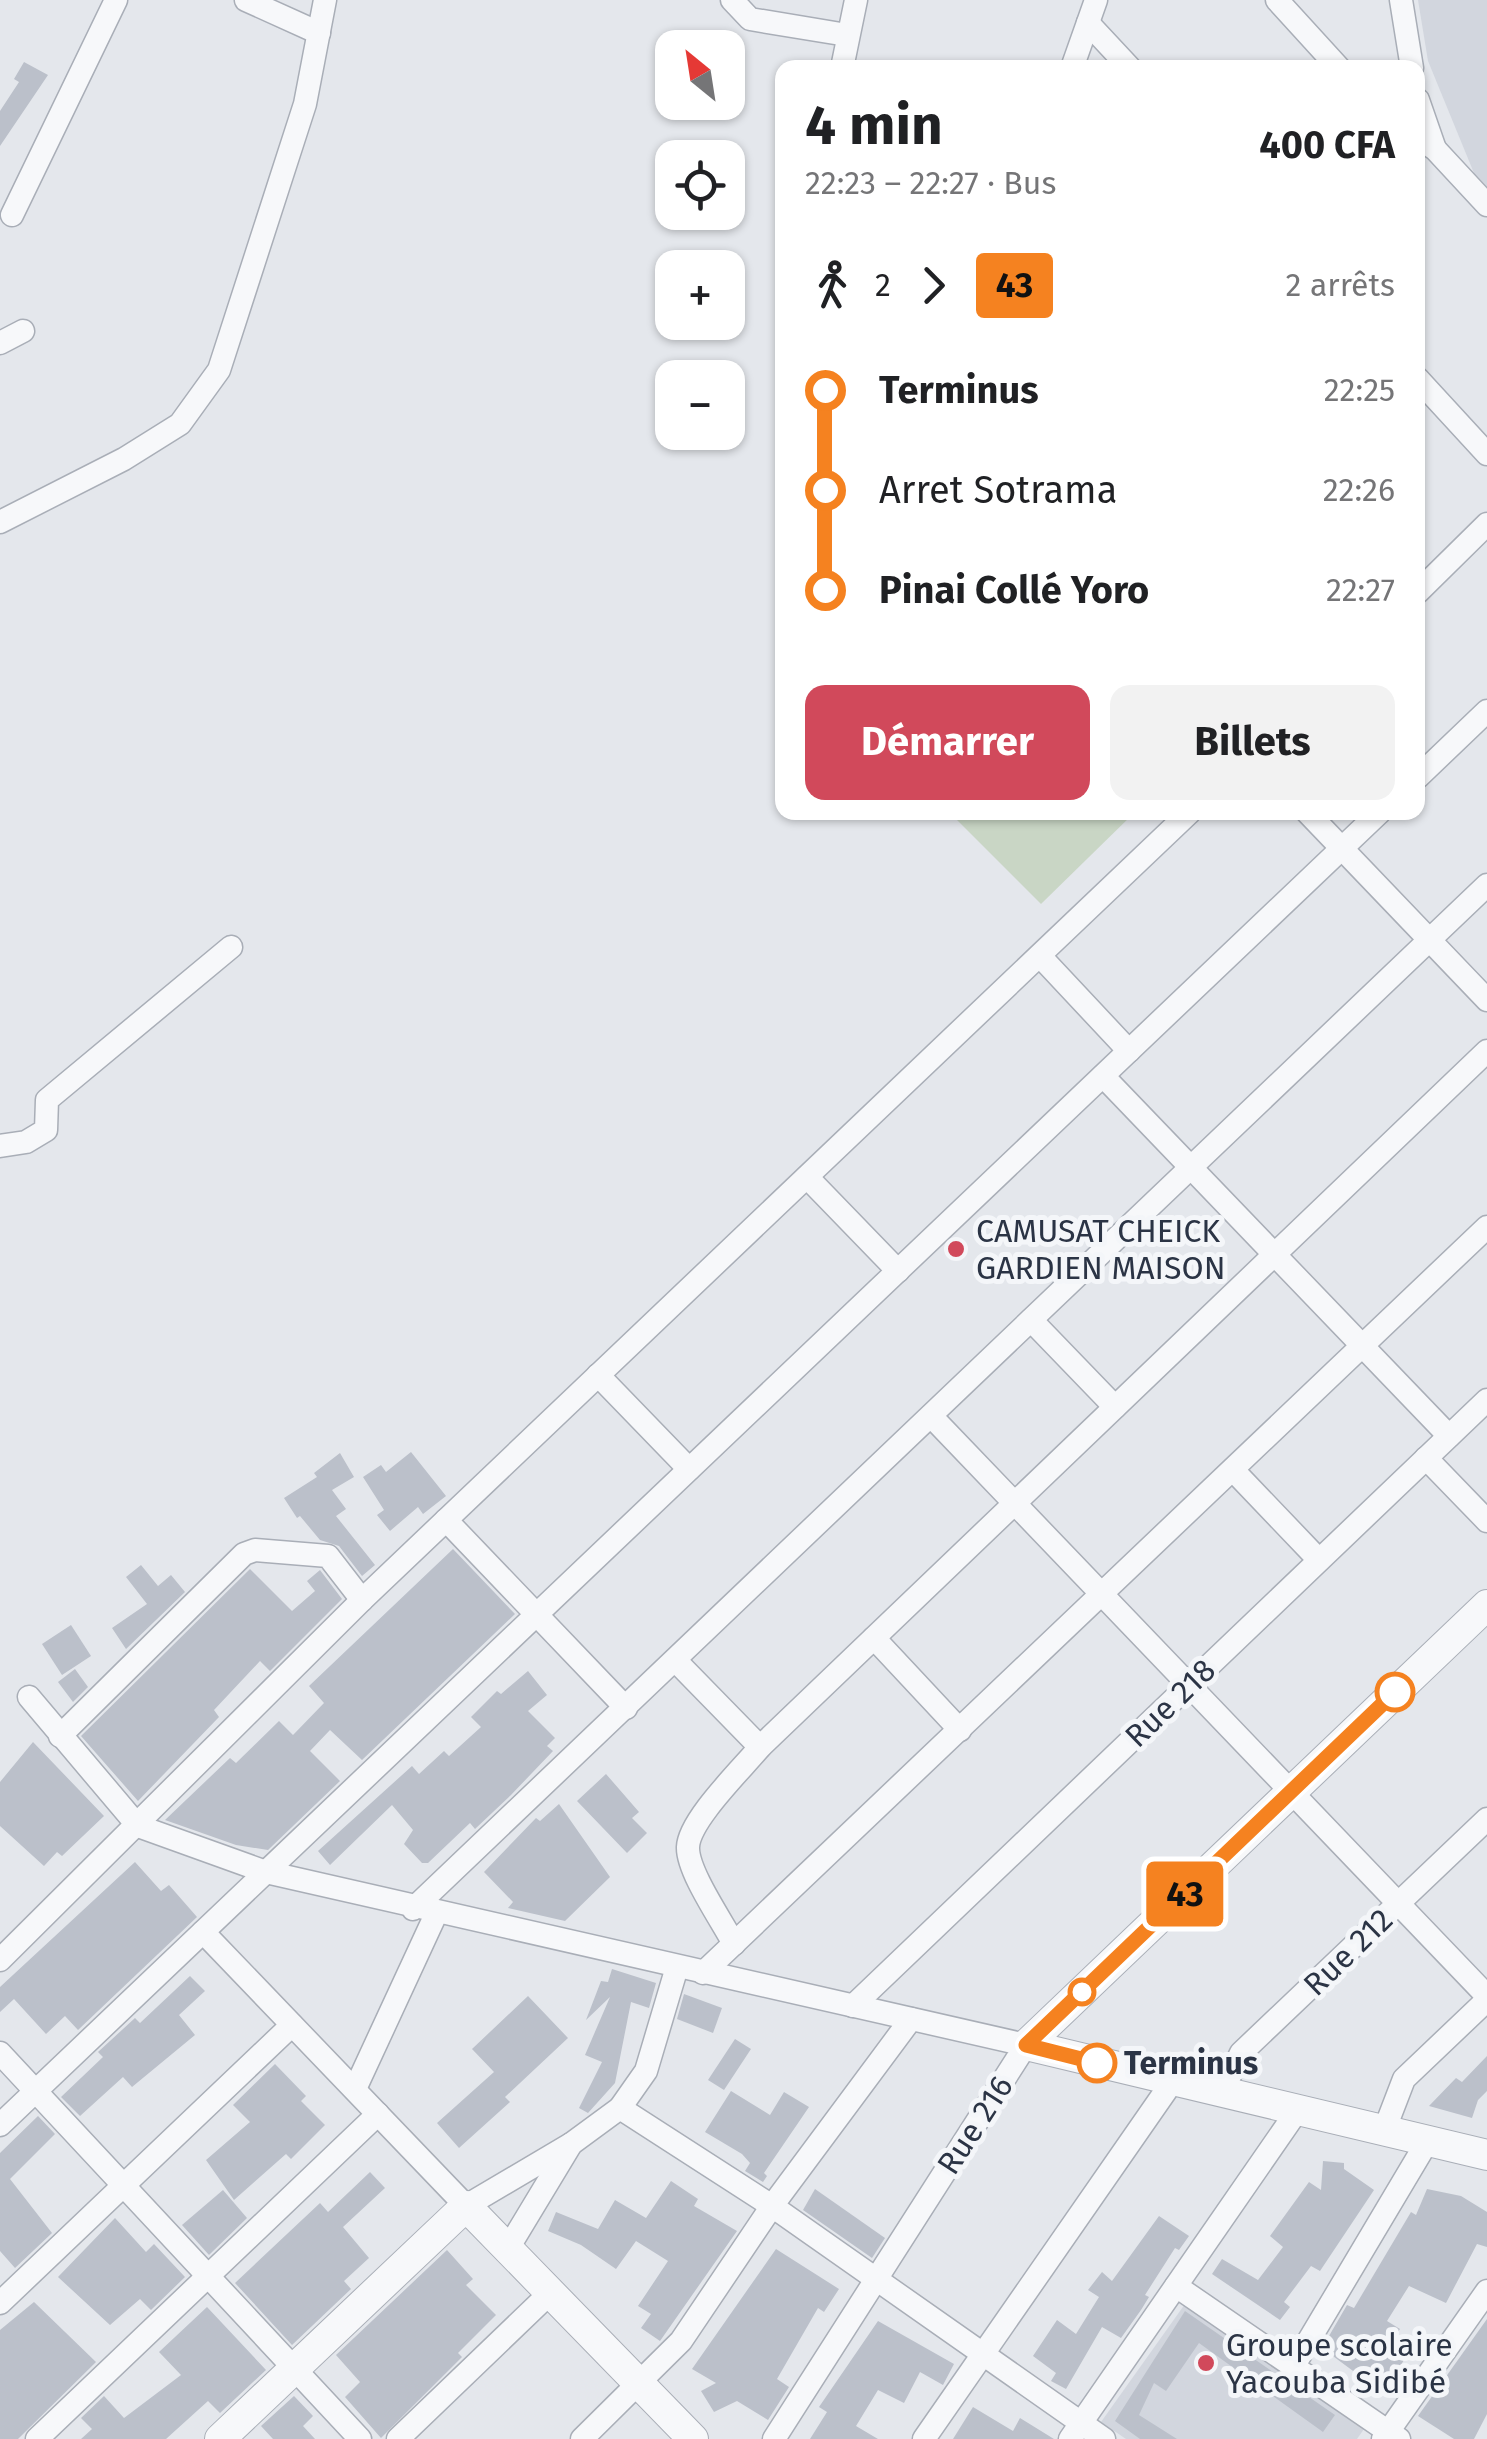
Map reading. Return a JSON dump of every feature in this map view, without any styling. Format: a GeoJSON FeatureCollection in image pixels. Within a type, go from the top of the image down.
{"type":"FeatureCollection","features":[{"type":"Feature","properties":{"kind":"street"},"geometry":{"type":"LineString","coordinates":[[12,215],[116,0]]}},
{"type":"Feature","properties":{"kind":"street"},"geometry":{"type":"LineString","coordinates":[[246,0],[318,33]]}},
{"type":"Feature","properties":{"kind":"street"},"geometry":{"type":"LineString","coordinates":[[0,522],[124,460],[180,424],[219,370],[305,104],[324,0]]}},
{"type":"Feature","properties":{"kind":"street"},"geometry":{"type":"LineString","coordinates":[[732,0],[750,20],[847,34]]}},
{"type":"Feature","properties":{"kind":"street"},"geometry":{"type":"LineString","coordinates":[[843,60],[856,0]]}},
{"type":"Feature","properties":{"kind":"street"},"geometry":{"type":"LineString","coordinates":[[1075,60],[1096,0]]}},
{"type":"Feature","properties":{"kind":"street"},"geometry":{"type":"LineString","coordinates":[[1277,0],[1332,60]]}},
{"type":"Feature","properties":{"kind":"street"},"geometry":{"type":"LineString","coordinates":[[1401,0],[1411,60]]}},
{"type":"Feature","properties":{"kind":"street"},"geometry":{"type":"LineString","coordinates":[[1088,23],[1123,60]]}},
{"type":"Feature","properties":{"kind":"street"},"geometry":{"type":"LineString","coordinates":[[1426,144],[1487,205]]}},
{"type":"Feature","properties":{"kind":"street"},"geometry":{"type":"LineString","coordinates":[[0,343],[22,331]]}},
{"type":"Feature","properties":{"kind":"street"},"geometry":{"type":"LineString","coordinates":[[1425,387],[1487,454]]}},
{"type":"Feature","properties":{"kind":"street"},"geometry":{"type":"LineString","coordinates":[[1425,585],[1487,524]]}},
{"type":"Feature","properties":{"kind":"street"},"geometry":{"type":"LineString","coordinates":[[1425,771],[1482,725]]}},
{"type":"Feature","properties":{"kind":"street"},"geometry":{"type":"LineString","coordinates":[[0,1960],[362,1600],[1182,820]]}},
{"type":"Feature","properties":{"kind":"street"},"geometry":{"type":"LineString","coordinates":[[1315,820],[1487,1000]]}},
{"type":"Feature","properties":{"kind":"street"},"geometry":{"type":"LineString","coordinates":[[0,2125],[1372,820]]}},
{"type":"Feature","properties":{"kind":"street"},"geometry":{"type":"LineString","coordinates":[[355,2090],[425,1911],[626,1708],[1487,885]]}},
{"type":"Feature","properties":{"kind":"street"},"geometry":{"type":"LineString","coordinates":[[0,1146],[26,1142],[46,1130],[47,1100],[231,947]]}},
{"type":"Feature","properties":{"kind":"street"},"geometry":{"type":"LineString","coordinates":[[1040,956],[1129,1051]]}},
{"type":"Feature","properties":{"kind":"street"},"geometry":{"type":"LineString","coordinates":[[734,1944],[691,1863],[688,1846],[693,1828],[760,1747],[1487,1051]]}},
{"type":"Feature","properties":{"kind":"street"},"geometry":{"type":"LineString","coordinates":[[1103,1076],[1449,1436]]}},
{"type":"Feature","properties":{"kind":"street"},"geometry":{"type":"LineString","coordinates":[[807,1177],[898,1271]]}},
{"type":"Feature","properties":{"kind":"street"},"geometry":{"type":"LineString","coordinates":[[704,1973],[1487,1227]]}},
{"type":"Feature","properties":{"kind":"street"},"geometry":{"type":"LineString","coordinates":[[1031,1320],[1115,1408]]}},
{"type":"Feature","properties":{"kind":"street"},"geometry":{"type":"LineString","coordinates":[[598,1375],[689,1470]]}},
{"type":"Feature","properties":{"kind":"street","name":"Rue 218"},"geometry":{"type":"LineString","coordinates":[[852,2006],[1487,1400]]}},
{"type":"Feature","properties":{"kind":"street"},"geometry":{"type":"LineString","coordinates":[[930,1416],[1487,1998],[1404,2080],[1384,2131]]}},
{"type":"Feature","properties":{"kind":"street"},"geometry":{"type":"LineString","coordinates":[[1426,1458],[1487,1521]]}},
{"type":"Feature","properties":{"kind":"street"},"geometry":{"type":"LineString","coordinates":[[1233,1470],[1319,1560]]}},
{"type":"Feature","properties":{"kind":"street"},"geometry":{"type":"LineString","coordinates":[[446,1520],[626,1708]]}},
{"type":"Feature","properties":{"kind":"street"},"geometry":{"type":"LineString","coordinates":[[60,1736],[244,1554],[255,1550],[328,1556],[362,1600]]}},
{"type":"Feature","properties":{"kind":"street","name":"Rue 216"},"geometry":{"type":"LineString","coordinates":[[774,2439],[1026,2045],[1487,1605]]}},
{"type":"Feature","properties":{"kind":"street"},"geometry":{"type":"LineString","coordinates":[[874,1638],[960,1730]]}},
{"type":"Feature","properties":{"kind":"street"},"geometry":{"type":"LineString","coordinates":[[676,1660],[760,1747]]}},
{"type":"Feature","properties":{"kind":"street"},"geometry":{"type":"LineString","coordinates":[[29,1697],[138,1826],[266,1872],[1026,2045],[1487,2155]]}},
{"type":"Feature","properties":{"kind":"street","name":"Rue 212"},"geometry":{"type":"LineString","coordinates":[[1221,2094],[1241,2053],[1487,1819]]}},
{"type":"Feature","properties":{"kind":"street"},"geometry":{"type":"LineString","coordinates":[[204,1932],[693,2439]]}},
{"type":"Feature","properties":{"kind":"street"},"geometry":{"type":"LineString","coordinates":[[220,2439],[466,2206],[571,2144],[620,2108],[646,2071],[677,1967]]}},
{"type":"Feature","properties":{"kind":"street"},"geometry":{"type":"LineString","coordinates":[[582,2439],[681,2340],[772,2206],[911,2020]]}},
{"type":"Feature","properties":{"kind":"street"},"geometry":{"type":"LineString","coordinates":[[0,2303],[292,2025]]}},
{"type":"Feature","properties":{"kind":"street"},"geometry":{"type":"LineString","coordinates":[[0,2053],[360,2439]]}},
{"type":"Feature","properties":{"kind":"street"},"geometry":{"type":"LineString","coordinates":[[924,2439],[1172,2082]]}},
{"type":"Feature","properties":{"kind":"street"},"geometry":{"type":"LineString","coordinates":[[620,2108],[772,2206],[983,2354],[1076,2431],[1104,2439]]}},
{"type":"Feature","properties":{"kind":"street"},"geometry":{"type":"LineString","coordinates":[[1076,2431],[1297,2111]]}},
{"type":"Feature","properties":{"kind":"street"},"geometry":{"type":"LineString","coordinates":[[37,2439],[378,2114]]}},
{"type":"Feature","properties":{"kind":"street"},"geometry":{"type":"LineString","coordinates":[[1292,2367],[1427,2142]]}},
{"type":"Feature","properties":{"kind":"street"},"geometry":{"type":"LineString","coordinates":[[508,2250],[571,2144]]}},
{"type":"Feature","properties":{"kind":"street"},"geometry":{"type":"LineString","coordinates":[[1176,2286],[1390,2436],[1487,2291]]}},
{"type":"Feature","properties":{"kind":"street"},"geometry":{"type":"LineString","coordinates":[[398,2439],[550,2293]]}},
{"type":"Feature","properties":{"kind":"shaded area"},"geometry":{"type":"Polygon","coordinates":[[[1418,0],[1487,0],[1487,190],[1476,178],[1428,61],[1418,0]]]}},
{"type":"Feature","properties":{"kind":"shaded area","name":"Groupe scolaire Yacouba Sidibé"},"geometry":{"type":"Polygon","coordinates":[[[1185,2304],[1364,2429],[1357,2439],[1126,2439],[1101,2422],[1185,2304]]]}},
{"type":"Feature","properties":{"kind":"green space"},"geometry":{"type":"Polygon","coordinates":[[[957,820],[1127,820],[1041,904],[957,820]]]}},
{"type":"Feature","properties":{"kind":"building"},"geometry":{"type":"Polygon","coordinates":[[[24,62],[48,75],[0,146],[0,111],[19,82],[14,79],[24,62]]]}},
{"type":"Feature","properties":{"kind":"building"},"geometry":{"type":"Polygon","coordinates":[[[411,1452],[446,1496],[423,1514],[418,1507],[390,1531],[377,1515],[384,1510],[363,1477],[381,1465],[386,1472],[411,1452]]]}},
{"type":"Feature","properties":{"kind":"building"},"geometry":{"type":"Polygon","coordinates":[[[340,1453],[354,1477],[332,1490],[346,1509],[336,1516],[375,1565],[362,1576],[339,1546],[320,1540],[300,1516],[297,1518],[284,1498],[317,1477],[314,1473],[340,1453]]]}},
{"type":"Feature","properties":{"kind":"building"},"geometry":{"type":"Polygon","coordinates":[[[453,1549],[515,1614],[362,1760],[330,1730],[310,1751],[340,1781],[268,1850],[236,1845],[165,1820],[230,1758],[236,1763],[279,1721],[293,1735],[324,1703],[309,1686],[453,1549]]]}},
{"type":"Feature","properties":{"kind":"building"},"geometry":{"type":"Polygon","coordinates":[[[141,1565],[158,1586],[171,1575],[185,1592],[126,1649],[112,1628],[147,1604],[126,1577],[141,1565]]]}},
{"type":"Feature","properties":{"kind":"building"},"geometry":{"type":"Polygon","coordinates":[[[250,1569],[292,1611],[315,1591],[307,1581],[320,1570],[342,1599],[270,1671],[260,1661],[214,1710],[219,1717],[138,1801],[81,1736],[250,1569]]]}},
{"type":"Feature","properties":{"kind":"building"},"geometry":{"type":"Polygon","coordinates":[[[71,1625],[91,1656],[62,1675],[42,1644],[71,1625]]]}},
{"type":"Feature","properties":{"kind":"building"},"geometry":{"type":"Polygon","coordinates":[[[75,1669],[88,1687],[73,1702],[58,1682],[75,1669]]]}},
{"type":"Feature","properties":{"kind":"building"},"geometry":{"type":"Polygon","coordinates":[[[528,1671],[547,1695],[528,1711],[555,1738],[547,1746],[553,1751],[511,1795],[475,1829],[470,1823],[428,1863],[422,1863],[404,1844],[413,1830],[392,1805],[330,1865],[318,1851],[412,1766],[419,1774],[444,1751],[449,1756],[481,1727],[471,1717],[497,1691],[501,1694],[528,1671]]]}},
{"type":"Feature","properties":{"kind":"building"},"geometry":{"type":"Polygon","coordinates":[[[33,1742],[104,1816],[62,1856],[57,1852],[44,1866],[0,1826],[0,1782],[33,1742]]]}},
{"type":"Feature","properties":{"kind":"building"},"geometry":{"type":"Polygon","coordinates":[[[606,1774],[639,1812],[632,1818],[647,1833],[627,1853],[577,1801],[606,1774]]]}},
{"type":"Feature","properties":{"kind":"building"},"geometry":{"type":"Polygon","coordinates":[[[559,1804],[610,1877],[565,1921],[508,1908],[513,1902],[484,1872],[536,1818],[540,1821],[559,1804]]]}},
{"type":"Feature","properties":{"kind":"building"},"geometry":{"type":"Polygon","coordinates":[[[135,1862],[161,1891],[169,1885],[197,1917],[78,2030],[65,2016],[46,2034],[14,1999],[0,2012],[0,1987],[135,1862]]]}},
{"type":"Feature","properties":{"kind":"building"},"geometry":{"type":"Polygon","coordinates":[[[612,1969],[656,1983],[649,2008],[631,2002],[615,2083],[588,2113],[579,2108],[602,2062],[585,2055],[610,1997],[586,2020],[601,1981],[608,1982],[612,1969]]]}},
{"type":"Feature","properties":{"kind":"building"},"geometry":{"type":"Polygon","coordinates":[[[190,1976],[205,1991],[179,2015],[195,2035],[132,2087],[123,2077],[80,2116],[61,2097],[103,2057],[98,2052],[135,2018],[140,2023],[190,1976]]]}},
{"type":"Feature","properties":{"kind":"building"},"geometry":{"type":"Polygon","coordinates":[[[684,1994],[722,2008],[713,2033],[677,2019],[684,1994]]]}},
{"type":"Feature","properties":{"kind":"building"},"geometry":{"type":"Polygon","coordinates":[[[528,1996],[568,2038],[505,2097],[510,2102],[459,2148],[437,2123],[494,2072],[472,2049],[528,1996]]]}},
{"type":"Feature","properties":{"kind":"building"},"geometry":{"type":"Polygon","coordinates":[[[735,2039],[751,2049],[724,2090],[708,2080],[735,2039]]]}},
{"type":"Feature","properties":{"kind":"building"},"geometry":{"type":"Polygon","coordinates":[[[1487,2056],[1487,2091],[1478,2100],[1472,2118],[1429,2106],[1456,2078],[1462,2082],[1487,2056]]]}},
{"type":"Feature","properties":{"kind":"building"},"geometry":{"type":"Polygon","coordinates":[[[275,2064],[306,2096],[301,2101],[325,2125],[291,2159],[286,2154],[234,2200],[206,2160],[250,2122],[233,2105],[275,2064]]]}},
{"type":"Feature","properties":{"kind":"building"},"geometry":{"type":"Polygon","coordinates":[[[731,2091],[770,2115],[784,2092],[809,2107],[764,2173],[767,2176],[763,2182],[745,2171],[750,2163],[742,2154],[705,2132],[731,2091]]]}},
{"type":"Feature","properties":{"kind":"building"},"geometry":{"type":"Polygon","coordinates":[[[38,2116],[55,2134],[10,2179],[52,2233],[15,2268],[0,2251],[0,2153],[38,2116]]]}},
{"type":"Feature","properties":{"kind":"building"},"geometry":{"type":"Polygon","coordinates":[[[1323,2161],[1344,2163],[1344,2169],[1374,2190],[1320,2271],[1311,2266],[1284,2302],[1290,2307],[1280,2320],[1212,2274],[1222,2259],[1258,2280],[1283,2247],[1270,2236],[1309,2182],[1321,2190],[1323,2161]]]}},
{"type":"Feature","properties":{"kind":"building"},"geometry":{"type":"Polygon","coordinates":[[[370,2172],[385,2188],[343,2227],[369,2258],[344,2281],[351,2289],[292,2345],[235,2283],[320,2203],[328,2212],[370,2172]]]}},
{"type":"Feature","properties":{"kind":"building"},"geometry":{"type":"Polygon","coordinates":[[[671,2181],[698,2199],[694,2206],[737,2231],[660,2341],[641,2328],[651,2314],[638,2306],[668,2261],[636,2241],[616,2269],[581,2245],[548,2231],[556,2212],[598,2229],[615,2200],[646,2218],[671,2181]]]}},
{"type":"Feature","properties":{"kind":"building"},"geometry":{"type":"Polygon","coordinates":[[[815,2189],[885,2238],[872,2258],[803,2210],[815,2189]]]}},
{"type":"Feature","properties":{"kind":"building"},"geometry":{"type":"Polygon","coordinates":[[[1427,2189],[1461,2196],[1487,2212],[1487,2247],[1477,2244],[1446,2303],[1409,2286],[1387,2321],[1400,2329],[1390,2344],[1407,2355],[1390,2383],[1374,2373],[1368,2382],[1322,2348],[1347,2305],[1354,2308],[1411,2212],[1416,2215],[1427,2189]]]}},
{"type":"Feature","properties":{"kind":"building"},"geometry":{"type":"Polygon","coordinates":[[[223,2190],[247,2218],[209,2255],[182,2225],[223,2190]]]}},
{"type":"Feature","properties":{"kind":"building"},"geometry":{"type":"Polygon","coordinates":[[[1159,2216],[1189,2236],[1179,2250],[1175,2248],[1145,2295],[1149,2297],[1141,2310],[1121,2338],[1102,2327],[1066,2389],[1051,2381],[1056,2373],[1033,2356],[1057,2320],[1076,2334],[1099,2297],[1088,2290],[1102,2272],[1112,2281],[1159,2216]]]}},
{"type":"Feature","properties":{"kind":"building"},"geometry":{"type":"Polygon","coordinates":[[[115,2218],[146,2252],[154,2244],[185,2277],[151,2310],[140,2299],[110,2325],[58,2277],[115,2218]]]}},
{"type":"Feature","properties":{"kind":"building"},"geometry":{"type":"Polygon","coordinates":[[[776,2249],[839,2289],[824,2312],[818,2308],[777,2379],[789,2387],[768,2420],[737,2401],[714,2412],[701,2391],[716,2383],[692,2369],[776,2249]]]}},
{"type":"Feature","properties":{"kind":"building"},"geometry":{"type":"Polygon","coordinates":[[[447,2250],[473,2279],[466,2285],[496,2315],[458,2353],[462,2357],[381,2438],[345,2397],[360,2382],[336,2355],[447,2250]]]}},
{"type":"Feature","properties":{"kind":"building"},"geometry":{"type":"Polygon","coordinates":[[[34,2302],[96,2362],[18,2439],[0,2439],[0,2330],[34,2302]]]}},
{"type":"Feature","properties":{"kind":"building"},"geometry":{"type":"Polygon","coordinates":[[[207,2307],[266,2370],[220,2413],[208,2401],[166,2439],[81,2439],[92,2429],[81,2418],[104,2396],[124,2418],[181,2375],[159,2352],[207,2307]]]}},
{"type":"Feature","properties":{"kind":"building"},"geometry":{"type":"Polygon","coordinates":[[[1185,2311],[1335,2415],[1323,2432],[1199,2343],[1166,2391],[1154,2383],[1139,2415],[1177,2439],[1140,2439],[1115,2421],[1185,2311]]]}},
{"type":"Feature","properties":{"kind":"building"},"geometry":{"type":"Polygon","coordinates":[[[1487,2319],[1487,2414],[1474,2439],[1454,2439],[1418,2416],[1487,2319]]]}},
{"type":"Feature","properties":{"kind":"building"},"geometry":{"type":"Polygon","coordinates":[[[878,2321],[954,2364],[943,2385],[920,2372],[904,2403],[878,2390],[856,2426],[878,2439],[810,2439],[827,2412],[819,2407],[878,2321]]]}},
{"type":"Feature","properties":{"kind":"building"},"geometry":{"type":"Polygon","coordinates":[[[294,2396],[313,2416],[303,2426],[315,2439],[273,2439],[261,2426],[294,2396]]]}},
{"type":"Feature","properties":{"kind":"building"},"geometry":{"type":"Polygon","coordinates":[[[973,2407],[1013,2431],[1020,2418],[1054,2439],[953,2439],[973,2407]]]}},
{"type":"Feature","properties":{"kind":"bus line","name":"43"},"geometry":{"type":"LineString","coordinates":[[1097,2063],[1026,2045],[1395,1692]]}},
{"type":"Feature","properties":{"kind":"place","name":"CAMUSAT CHEICK GARDIEN MAISON"},"geometry":{"type":"Point","coordinates":[956,1249]}},
{"type":"Feature","properties":{"kind":"place","name":"Terminus"},"geometry":{"type":"Point","coordinates":[1097,2063]}},
{"type":"Feature","properties":{"kind":"place","name":"Groupe scolaire Yacouba Sidibé"},"geometry":{"type":"Point","coordinates":[1206,2363]}}]}
